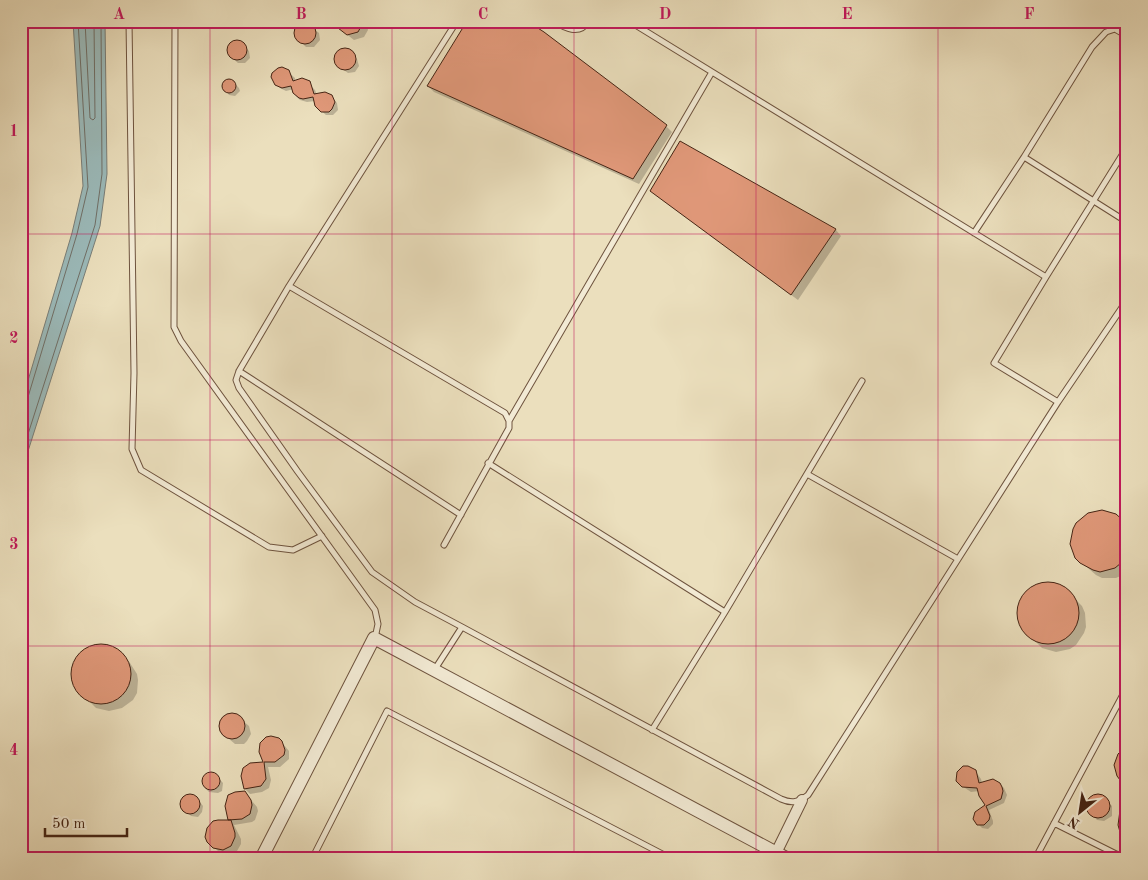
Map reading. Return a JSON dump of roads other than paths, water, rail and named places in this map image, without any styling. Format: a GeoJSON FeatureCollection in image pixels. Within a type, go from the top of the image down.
{"type":"FeatureCollection","features":[{"type":"Feature","properties":{"kind":"street"},"geometry":{"type":"LineString","coordinates":[[262,859],[374,638],[782,856],[802,800]]}},
{"type":"Feature","properties":{"kind":"lane"},"geometry":{"type":"LineString","coordinates":[[129,21],[134,373],[132,449],[141,470],[270,547],[294,550],[322,536]]}},
{"type":"Feature","properties":{"kind":"lane"},"geometry":{"type":"LineString","coordinates":[[174,21],[174,327],[181,341],[375,610],[378,624],[374,638]]}},
{"type":"Feature","properties":{"kind":"lane"},"geometry":{"type":"LineString","coordinates":[[457,21],[289,286],[239,371],[236,380],[239,388],[372,572],[415,602],[788,802],[802,800],[808,795],[1058,402],[1127,300]]}},
{"type":"Feature","properties":{"kind":"lane"},"geometry":{"type":"LineString","coordinates":[[553,21],[569,31],[578,29],[587,24],[588,21]]}},
{"type":"Feature","properties":{"kind":"lane"},"geometry":{"type":"LineString","coordinates":[[629,21],[1046,277]]}},
{"type":"Feature","properties":{"kind":"lane"},"geometry":{"type":"LineString","coordinates":[[974,233],[1024,157],[1092,47],[1106,32],[1115,29],[1127,36]]}},
{"type":"Feature","properties":{"kind":"lane"},"geometry":{"type":"LineString","coordinates":[[509,421],[712,72]]}},
{"type":"Feature","properties":{"kind":"lane"},"geometry":{"type":"LineString","coordinates":[[1058,402],[994,363],[1127,147]]}},
{"type":"Feature","properties":{"kind":"lane"},"geometry":{"type":"LineString","coordinates":[[1024,157],[1127,222]]}},
{"type":"Feature","properties":{"kind":"lane"},"geometry":{"type":"LineString","coordinates":[[289,286],[505,413],[509,421],[509,428],[444,545]]}},
{"type":"Feature","properties":{"kind":"lane"},"geometry":{"type":"LineString","coordinates":[[239,371],[461,514]]}},
{"type":"Feature","properties":{"kind":"lane"},"geometry":{"type":"LineString","coordinates":[[652,730],[725,612],[862,382]]}},
{"type":"Feature","properties":{"kind":"lane"},"geometry":{"type":"LineString","coordinates":[[488,463],[725,612]]}},
{"type":"Feature","properties":{"kind":"lane"},"geometry":{"type":"LineString","coordinates":[[807,474],[958,559]]}},
{"type":"Feature","properties":{"kind":"lane"},"geometry":{"type":"LineString","coordinates":[[435,669],[462,627]]}},
{"type":"Feature","properties":{"kind":"lane"},"geometry":{"type":"LineString","coordinates":[[1035,859],[1127,687]]}},
{"type":"Feature","properties":{"kind":"lane"},"geometry":{"type":"LineString","coordinates":[[312,859],[387,711],[672,859]]}},
{"type":"Feature","properties":{"kind":"lane"},"geometry":{"type":"LineString","coordinates":[[1054,823],[1126,859]]}},
{"type":"Feature","properties":{"kind":"water"},"geometry":{"type":"Polygon","coordinates":[[[73,21],[105,21],[107,174],[100,226],[21,473],[21,404],[72,233],[83,186],[73,21]]]}}]}
